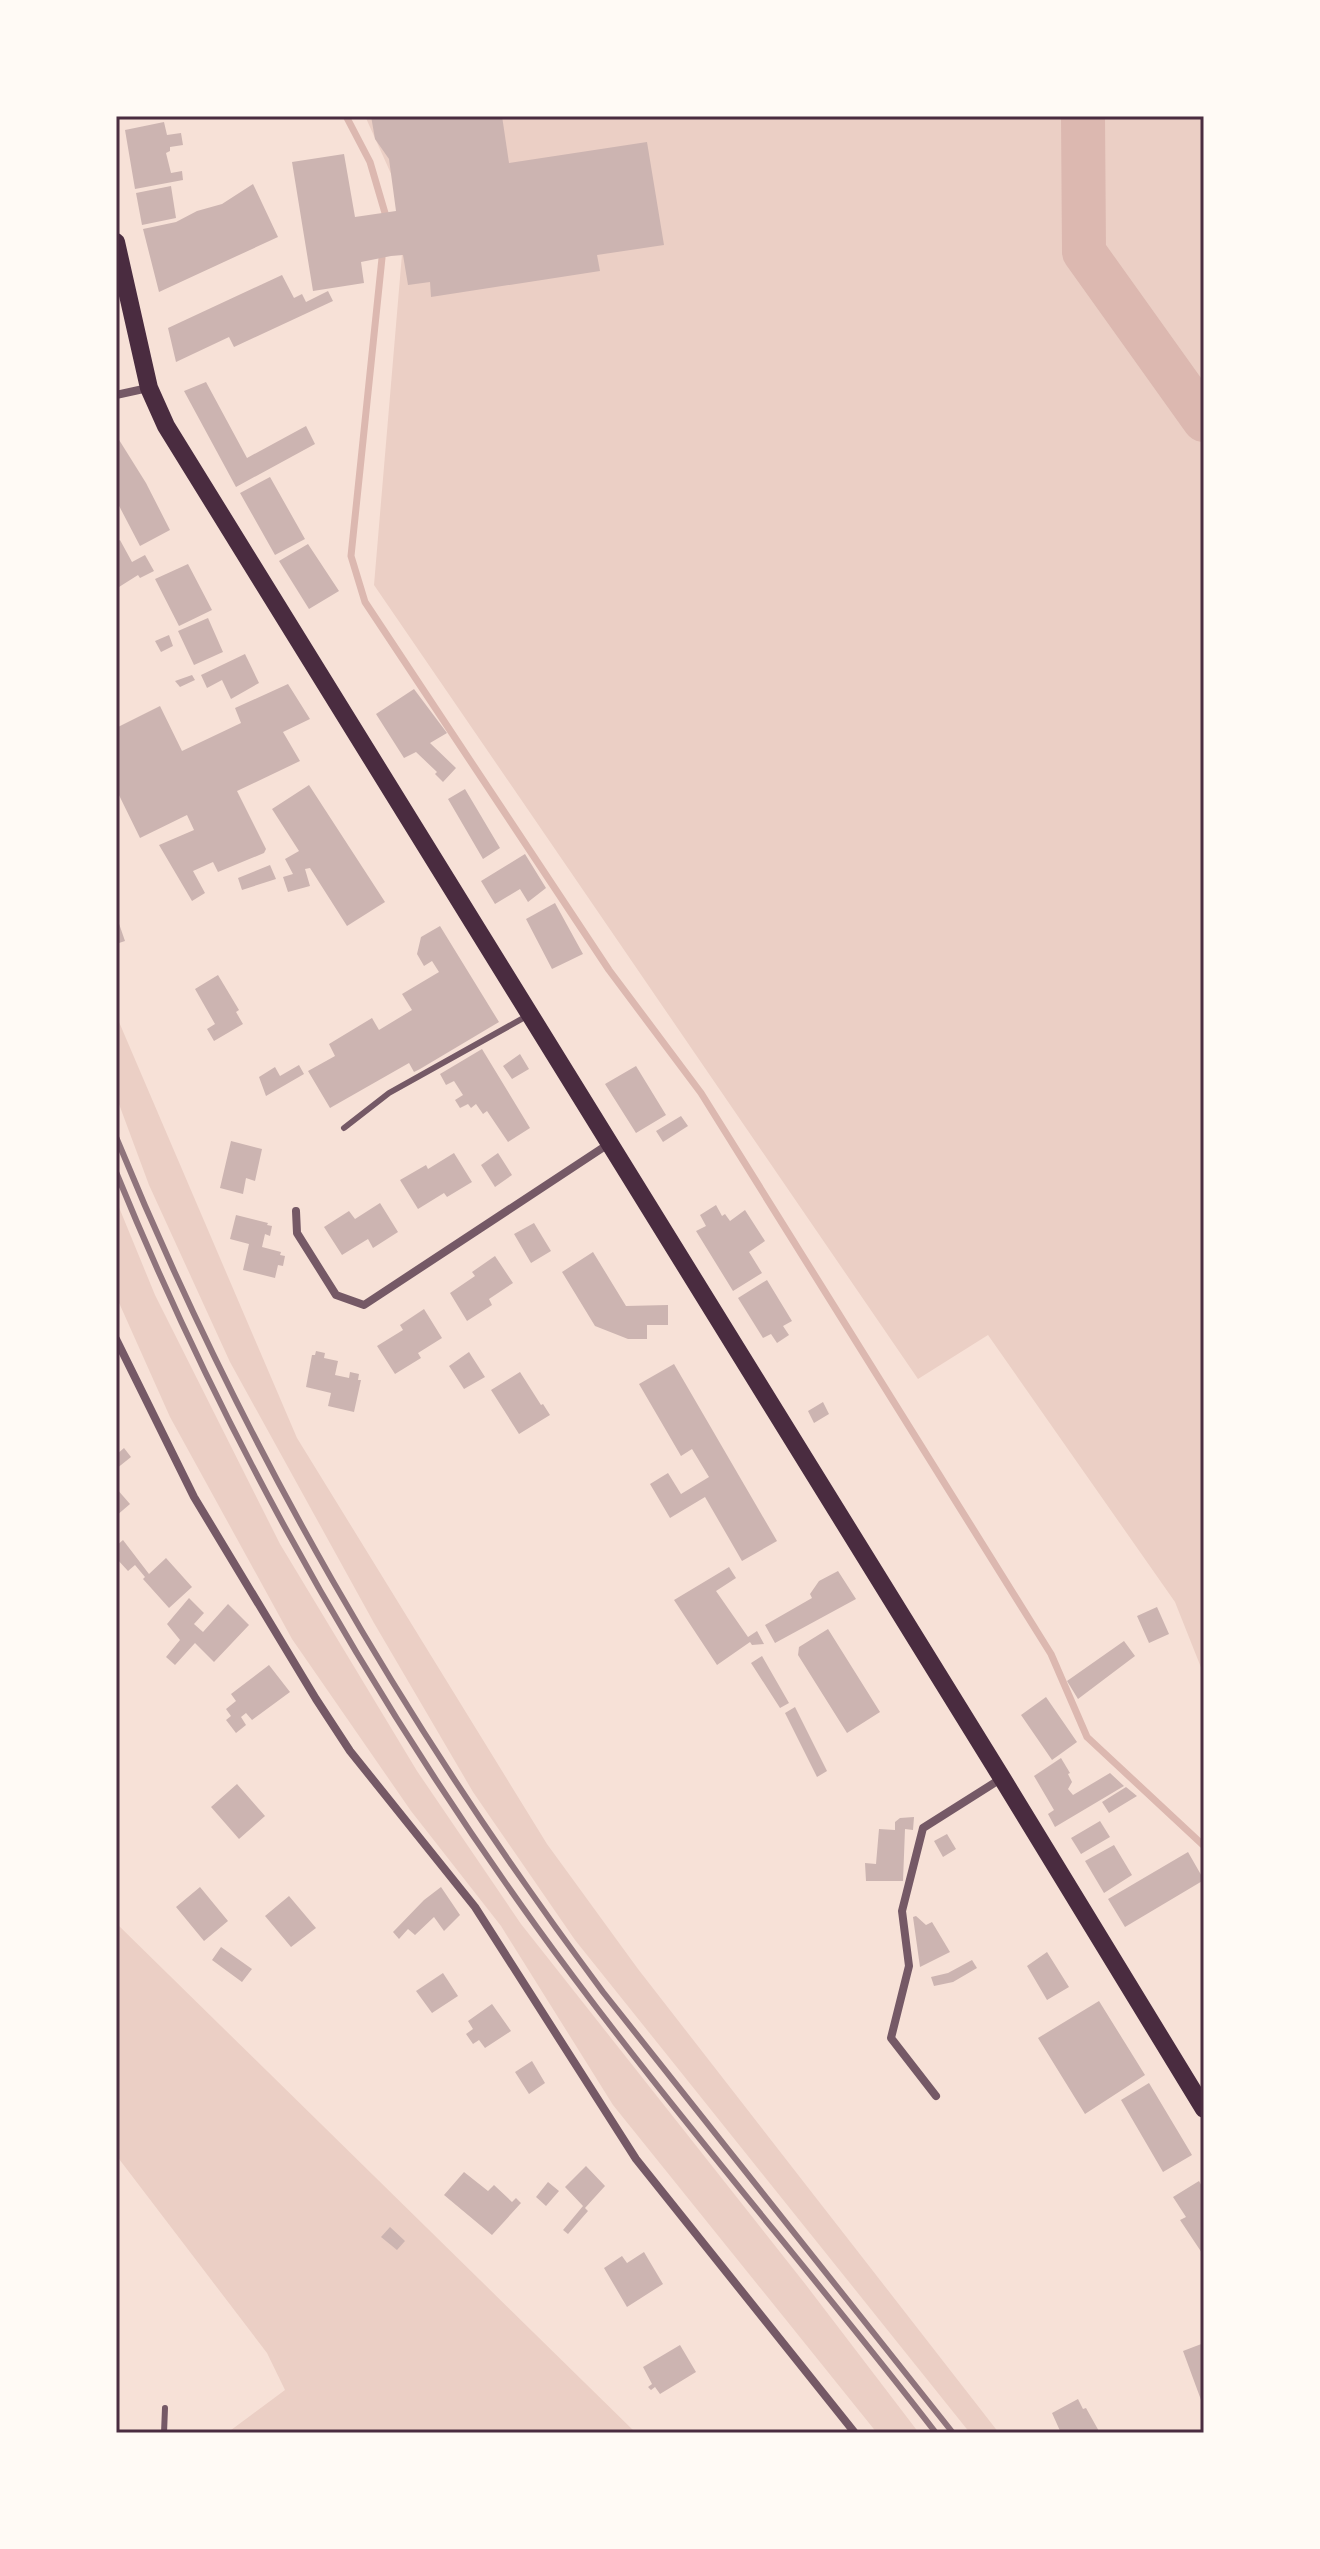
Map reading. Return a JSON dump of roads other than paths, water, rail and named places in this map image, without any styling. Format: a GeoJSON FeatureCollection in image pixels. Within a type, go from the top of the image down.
{"type":"FeatureCollection","features":[{"type":"Feature","properties":{"kind":"main road"},"geometry":{"type":"LineString","coordinates":[[116,242],[149,388],[166,426],[1204,2109]]}},
{"type":"Feature","properties":{"kind":"street"},"geometry":{"type":"LineString","coordinates":[[116,395],[149,388]]}},
{"type":"Feature","properties":{"kind":"street"},"geometry":{"type":"LineString","coordinates":[[296,1211],[297,1233],[336,1295],[364,1305],[610,1142]]}},
{"type":"Feature","properties":{"kind":"street"},"geometry":{"type":"LineString","coordinates":[[116,1339],[194,1497],[350,1751],[475,1907],[636,2159],[855,2433]]}},
{"type":"Feature","properties":{"kind":"street"},"geometry":{"type":"LineString","coordinates":[[936,2096],[891,2038],[909,1966],[902,1911],[923,1828],[1002,1778]]}},
{"type":"Feature","properties":{"kind":"lane"},"geometry":{"type":"LineString","coordinates":[[344,1128],[389,1093],[530,1014]]}},
{"type":"Feature","properties":{"kind":"lane"},"geometry":{"type":"LineString","coordinates":[[164,2433],[165,2408]]}},
{"type":"Feature","properties":{"kind":"waterway"},"geometry":{"type":"LineString","coordinates":[[346,116],[370,162],[385,213]]}},
{"type":"Feature","properties":{"kind":"waterway"},"geometry":{"type":"LineString","coordinates":[[1083,116],[1084,252],[1204,420]]}},
{"type":"Feature","properties":{"kind":"waterway"},"geometry":{"type":"LineString","coordinates":[[382,258],[351,556],[365,602],[609,970],[701,1093],[1051,1654],[1087,1737],[1204,1846]]}},
{"type":"Feature","properties":{"kind":"railway"},"geometry":{"type":"LineString","coordinates":[[116,1137],[165,1251],[273,1473],[332,1580],[460,1789],[603,1992],[953,2433]]}},
{"type":"Feature","properties":{"kind":"railway"},"geometry":{"type":"LineString","coordinates":[[116,1172],[158,1271],[252,1466],[358,1655],[415,1747],[474,1837],[584,1991],[936,2433]]}}]}
